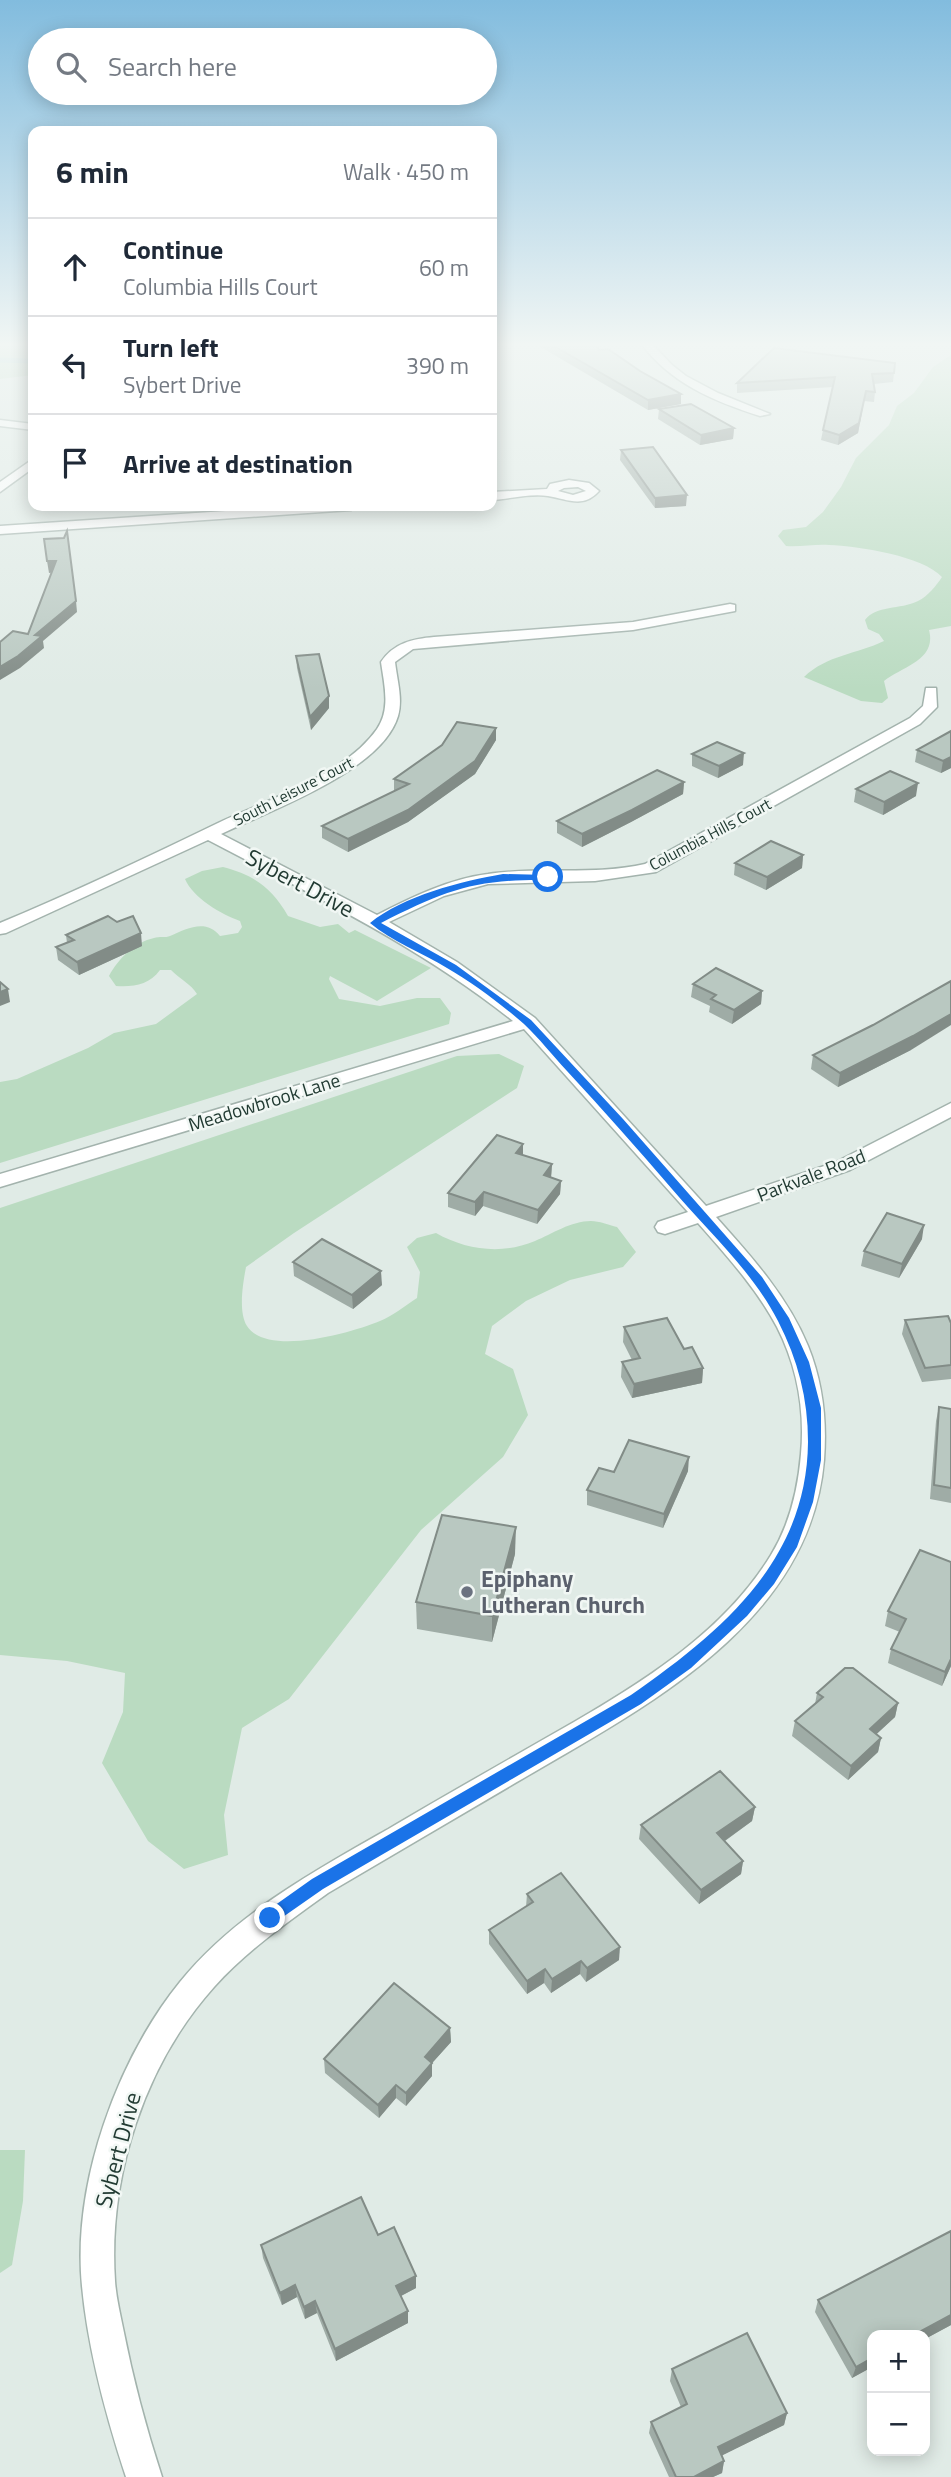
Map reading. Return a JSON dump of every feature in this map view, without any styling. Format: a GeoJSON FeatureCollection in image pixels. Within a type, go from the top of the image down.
{"type":"FeatureCollection","features":[{"type":"Feature","properties":{"kind":"street"},"geometry":{"type":"LineString","coordinates":[[0,488],[28,467]]}},
{"type":"Feature","properties":{"kind":"street"},"geometry":{"type":"LineString","coordinates":[[497,496],[552,492]]}},
{"type":"Feature","properties":{"kind":"street"},"geometry":{"type":"LineString","coordinates":[[0,530],[278,511]]}},
{"type":"Feature","properties":{"kind":"street","name":"South Leisure Court"},"geometry":{"type":"LineString","coordinates":[[0,929],[334,773],[370,747],[383,732],[392,714],[395,696],[388,662],[395,652],[404,647],[434,641],[633,626],[730,608]]}},
{"type":"Feature","properties":{"kind":"street","name":"Columbia Hills Court"},"geometry":{"type":"LineString","coordinates":[[374,923],[432,894],[469,882],[503,877],[618,877],[650,869],[915,721],[930,707],[931,691]]}},
{"type":"Feature","properties":{"kind":"street","name":"Sybert Drive"},"geometry":{"type":"LineString","coordinates":[[144,2477],[112,2361],[98,2283],[99,2214],[129,2097],[154,2045],[190,1994],[227,1953],[270,1918],[318,1884],[636,1699],[686,1664],[742,1612],[769,1580],[793,1543],[807,1502],[814,1460],[815,1408],[803,1362],[783,1318],[758,1280],[702,1214],[528,1022],[453,967],[208,834]]}},
{"type":"Feature","properties":{"kind":"street","name":"Meadowbrook Lane"},"geometry":{"type":"LineString","coordinates":[[0,1181],[528,1022]]}},
{"type":"Feature","properties":{"kind":"street","name":"Parkvale Road"},"geometry":{"type":"LineString","coordinates":[[664,1227],[843,1166],[951,1109]]}},
{"type":"Feature","properties":{"kind":"green space"},"geometry":{"type":"Polygon","coordinates":[[[856,458],[951,458],[951,626],[929,630],[928,649],[923,655],[884,681],[888,698],[882,703],[861,701],[804,677],[832,659],[884,641],[879,634],[868,629],[865,620],[875,612],[918,601],[932,590],[942,577],[920,563],[906,558],[841,546],[786,546],[778,536],[783,530],[806,527],[823,512],[841,487],[856,458]]]}},
{"type":"Feature","properties":{"kind":"green space"},"geometry":{"type":"Polygon","coordinates":[[[223,867],[244,874],[269,890],[288,916],[320,927],[338,924],[349,933],[355,930],[431,968],[377,1001],[330,976],[339,999],[380,1006],[417,998],[440,998],[451,1013],[449,1024],[0,1163],[0,1082],[17,1079],[88,1048],[114,1033],[156,1024],[197,994],[171,970],[160,970],[146,982],[129,986],[116,986],[109,976],[128,952],[140,943],[156,937],[168,937],[202,926],[209,927],[220,936],[238,933],[242,927],[240,921],[208,904],[194,893],[185,879],[202,871],[223,867]]]}},
{"type":"Feature","properties":{"kind":"green space"},"geometry":{"type":"Polygon","coordinates":[[[499,1054],[524,1066],[517,1088],[246,1267],[242,1305],[247,1326],[257,1335],[272,1340],[310,1340],[350,1331],[385,1319],[417,1298],[420,1272],[407,1247],[417,1238],[436,1233],[472,1247],[497,1249],[523,1245],[569,1225],[594,1221],[617,1227],[636,1252],[623,1267],[570,1280],[526,1301],[492,1326],[485,1354],[513,1369],[528,1415],[503,1457],[421,1530],[289,1699],[242,1728],[224,1815],[228,1855],[184,1869],[148,1841],[102,1763],[123,1712],[125,1673],[67,1661],[0,1655],[0,1208],[457,1056],[499,1054]]]}},
{"type":"Feature","properties":{"kind":"green space"},"geometry":{"type":"Polygon","coordinates":[[[0,2150],[25,2150],[23,2201],[12,2265],[0,2273],[0,2150]]]}},
{"type":"Feature","properties":{"kind":"building"},"geometry":{"type":"Polygon","coordinates":[[[626,458],[661,458],[687,495],[655,498],[626,458]]]}},
{"type":"Feature","properties":{"kind":"building"},"geometry":{"type":"Polygon","coordinates":[[[67,531],[76,601],[35,635],[42,636],[0,667],[0,642],[13,631],[28,634],[56,561],[47,561],[44,539],[64,538],[67,531]]]}},
{"type":"Feature","properties":{"kind":"building"},"geometry":{"type":"Polygon","coordinates":[[[319,654],[329,696],[310,717],[296,656],[319,654]]]}},
{"type":"Feature","properties":{"kind":"building"},"geometry":{"type":"Polygon","coordinates":[[[457,722],[496,728],[475,761],[408,810],[348,839],[322,826],[409,784],[394,779],[442,745],[457,722]]]}},
{"type":"Feature","properties":{"kind":"building"},"geometry":{"type":"Polygon","coordinates":[[[951,731],[951,757],[943,761],[917,750],[951,731]]]}},
{"type":"Feature","properties":{"kind":"building"},"geometry":{"type":"Polygon","coordinates":[[[717,742],[744,753],[719,766],[692,754],[717,742]]]}},
{"type":"Feature","properties":{"kind":"building"},"geometry":{"type":"Polygon","coordinates":[[[657,770],[684,782],[582,834],[557,821],[657,770]]]}},
{"type":"Feature","properties":{"kind":"building"},"geometry":{"type":"Polygon","coordinates":[[[890,771],[918,783],[884,802],[856,789],[890,771]]]}},
{"type":"Feature","properties":{"kind":"building"},"geometry":{"type":"Polygon","coordinates":[[[771,841],[803,855],[767,877],[735,863],[771,841]]]}},
{"type":"Feature","properties":{"kind":"building"},"geometry":{"type":"Polygon","coordinates":[[[108,916],[117,922],[133,916],[141,933],[77,962],[56,947],[74,940],[66,935],[108,916]]]}},
{"type":"Feature","properties":{"kind":"building"},"geometry":{"type":"Polygon","coordinates":[[[716,968],[762,991],[734,1010],[711,999],[716,995],[693,984],[716,968]]]}},
{"type":"Feature","properties":{"kind":"building"},"geometry":{"type":"Polygon","coordinates":[[[951,981],[951,1014],[913,1036],[840,1073],[813,1055],[873,1025],[951,981]]]}},
{"type":"Feature","properties":{"kind":"building"},"geometry":{"type":"Polygon","coordinates":[[[0,982],[8,989],[0,992],[0,982]]]}},
{"type":"Feature","properties":{"kind":"building"},"geometry":{"type":"Polygon","coordinates":[[[497,1135],[523,1144],[516,1153],[552,1164],[544,1175],[561,1181],[538,1210],[484,1192],[475,1202],[448,1193],[497,1135]]]}},
{"type":"Feature","properties":{"kind":"building"},"geometry":{"type":"Polygon","coordinates":[[[887,1213],[924,1225],[902,1264],[864,1251],[887,1213]]]}},
{"type":"Feature","properties":{"kind":"building"},"geometry":{"type":"Polygon","coordinates":[[[322,1239],[381,1271],[352,1295],[293,1262],[322,1239]]]}},
{"type":"Feature","properties":{"kind":"building"},"geometry":{"type":"Polygon","coordinates":[[[948,1316],[951,1323],[951,1365],[925,1368],[905,1320],[948,1316]]]}},
{"type":"Feature","properties":{"kind":"building"},"geometry":{"type":"Polygon","coordinates":[[[667,1318],[684,1349],[692,1347],[703,1368],[634,1384],[622,1362],[640,1358],[624,1327],[667,1318]]]}},
{"type":"Feature","properties":{"kind":"building"},"geometry":{"type":"Polygon","coordinates":[[[939,1407],[951,1409],[951,1488],[934,1485],[939,1407]]]}},
{"type":"Feature","properties":{"kind":"building"},"geometry":{"type":"Polygon","coordinates":[[[629,1440],[689,1457],[664,1514],[587,1490],[599,1468],[614,1472],[629,1440]]]}},
{"type":"Feature","properties":{"kind":"building","name":"Epiphany Lutheran Church"},"geometry":{"type":"Polygon","coordinates":[[[442,1515],[516,1527],[492,1616],[416,1602],[442,1515]]]}},
{"type":"Feature","properties":{"kind":"building"},"geometry":{"type":"Polygon","coordinates":[[[920,1550],[951,1562],[951,1659],[945,1672],[891,1649],[906,1619],[888,1611],[920,1550]]]}},
{"type":"Feature","properties":{"kind":"building"},"geometry":{"type":"Polygon","coordinates":[[[845,1668],[853,1668],[898,1703],[870,1729],[881,1738],[851,1766],[795,1721],[823,1697],[817,1693],[845,1668]]]}},
{"type":"Feature","properties":{"kind":"building"},"geometry":{"type":"Polygon","coordinates":[[[720,1771],[755,1807],[717,1833],[743,1861],[701,1890],[641,1825],[720,1771]]]}},
{"type":"Feature","properties":{"kind":"building"},"geometry":{"type":"Polygon","coordinates":[[[561,1873],[620,1947],[587,1968],[581,1961],[552,1979],[545,1969],[527,1981],[489,1930],[533,1902],[527,1894],[561,1873]]]}},
{"type":"Feature","properties":{"kind":"building"},"geometry":{"type":"Polygon","coordinates":[[[394,1983],[450,2028],[425,2057],[432,2063],[406,2093],[396,2085],[378,2105],[324,2059],[394,1983]]]}},
{"type":"Feature","properties":{"kind":"building"},"geometry":{"type":"Polygon","coordinates":[[[361,2197],[378,2235],[394,2227],[416,2276],[396,2286],[408,2311],[335,2349],[315,2301],[304,2307],[295,2285],[280,2293],[261,2245],[361,2197]]]}},
{"type":"Feature","properties":{"kind":"building"},"geometry":{"type":"Polygon","coordinates":[[[951,2231],[951,2315],[923,2330],[867,2330],[867,2361],[856,2367],[818,2300],[951,2231]]]}},
{"type":"Feature","properties":{"kind":"building"},"geometry":{"type":"Polygon","coordinates":[[[747,2333],[787,2413],[718,2447],[724,2461],[694,2477],[676,2477],[651,2422],[687,2404],[672,2369],[747,2333]]]}},
{"type":"Feature","properties":{"kind":"place","name":"Epiphany Lutheran Church"},"geometry":{"type":"Point","coordinates":[467,1592]}},
{"type":"Feature","properties":{"kind":"route"},"geometry":{"type":"LineString","coordinates":[[270,1918],[318,1884],[636,1699],[686,1664],[742,1612],[769,1580],[793,1543],[807,1502],[814,1460],[815,1408],[803,1362],[783,1318],[758,1280],[702,1214],[528,1022],[453,967],[374,923],[432,894],[469,882],[503,877],[548,877]]}}]}
